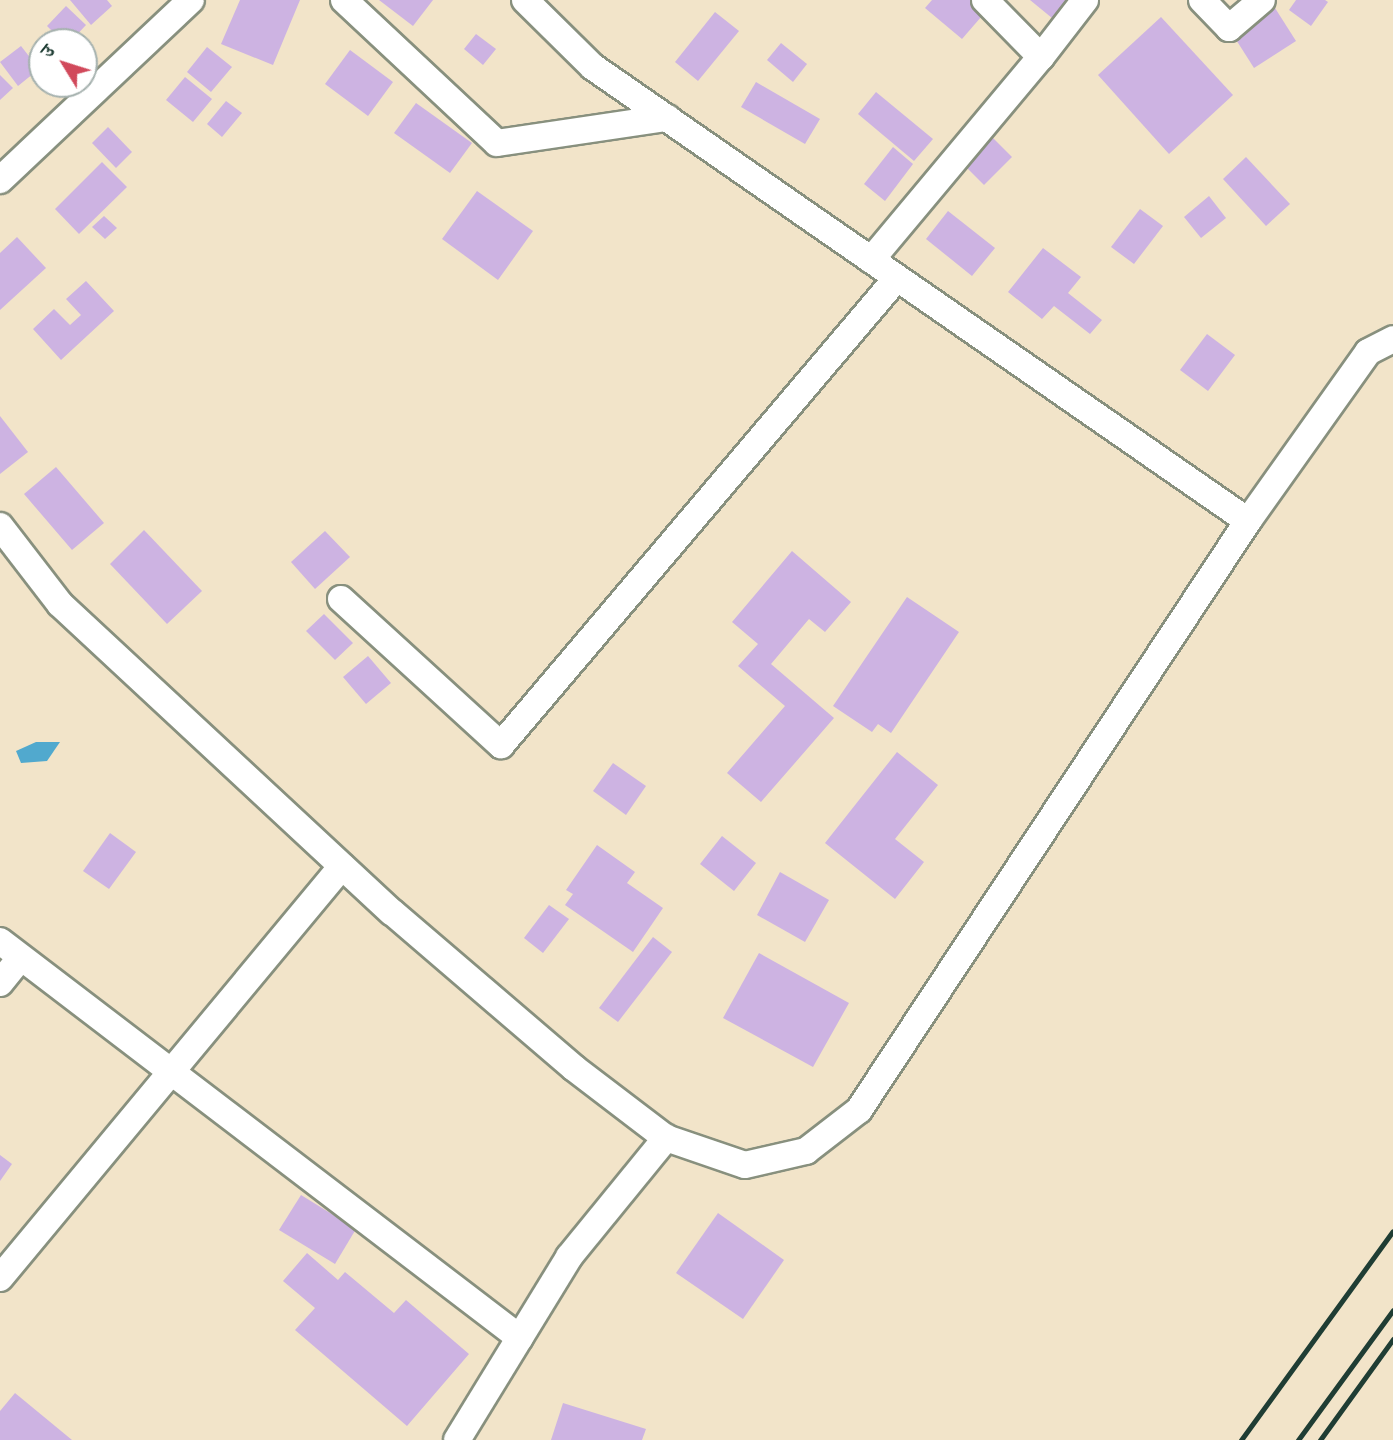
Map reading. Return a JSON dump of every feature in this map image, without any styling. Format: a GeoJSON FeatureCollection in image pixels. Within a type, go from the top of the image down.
{"type":"FeatureCollection","features":[{"type":"Feature","properties":{"kind":"street"},"geometry":{"type":"LineString","coordinates":[[0,180],[191,0]]}},
{"type":"Feature","properties":{"kind":"street"},"geometry":{"type":"LineString","coordinates":[[344,0],[497,143],[667,118]]}},
{"type":"Feature","properties":{"kind":"street"},"geometry":{"type":"LineString","coordinates":[[525,0],[593,67],[1248,521]]}},
{"type":"Feature","properties":{"kind":"street"},"geometry":{"type":"LineString","coordinates":[[985,0],[1041,57]]}},
{"type":"Feature","properties":{"kind":"street"},"geometry":{"type":"LineString","coordinates":[[871,260],[1041,57],[1085,0]]}},
{"type":"Feature","properties":{"kind":"street"},"geometry":{"type":"LineString","coordinates":[[1202,0],[1229,28],[1262,0]]}},
{"type":"Feature","properties":{"kind":"street"},"geometry":{"type":"LineString","coordinates":[[341,599],[501,745],[896,279]]}},
{"type":"Feature","properties":{"kind":"street"},"geometry":{"type":"LineString","coordinates":[[0,526],[60,604],[342,866],[573,1068],[666,1138],[745,1165],[806,1152],[859,1110],[1248,521],[1368,352],[1393,339]]}},
{"type":"Feature","properties":{"kind":"street"},"geometry":{"type":"LineString","coordinates":[[0,1278],[342,866]]}},
{"type":"Feature","properties":{"kind":"street"},"geometry":{"type":"LineString","coordinates":[[0,983],[10,949],[520,1338]]}},
{"type":"Feature","properties":{"kind":"street"},"geometry":{"type":"LineString","coordinates":[[457,1440],[569,1257],[666,1138]]}},
{"type":"Feature","properties":{"kind":"water"},"geometry":{"type":"Polygon","coordinates":[[[36,742],[60,742],[47,761],[21,763],[16,751],[36,742]]]}},
{"type":"Feature","properties":{"kind":"building"},"geometry":{"type":"Polygon","coordinates":[[[70,0],[107,0],[112,6],[91,25],[70,0]]]}},
{"type":"Feature","properties":{"kind":"building"},"geometry":{"type":"Polygon","coordinates":[[[240,0],[300,0],[273,65],[221,44],[240,0]]]}},
{"type":"Feature","properties":{"kind":"building"},"geometry":{"type":"Polygon","coordinates":[[[379,0],[433,0],[413,26],[379,0]]]}},
{"type":"Feature","properties":{"kind":"building"},"geometry":{"type":"Polygon","coordinates":[[[932,0],[977,0],[988,9],[962,39],[925,8],[932,0]]]}},
{"type":"Feature","properties":{"kind":"building"},"geometry":{"type":"Polygon","coordinates":[[[1030,0],[1068,0],[1052,18],[1030,0]]]}},
{"type":"Feature","properties":{"kind":"building"},"geometry":{"type":"Polygon","coordinates":[[[1296,0],[1328,2],[1311,26],[1289,10],[1296,0]]]}},
{"type":"Feature","properties":{"kind":"building"},"geometry":{"type":"Polygon","coordinates":[[[66,6],[86,25],[83,28],[47,26],[66,6]]]}},
{"type":"Feature","properties":{"kind":"building"},"geometry":{"type":"Polygon","coordinates":[[[1275,8],[1296,41],[1254,68],[1233,35],[1275,8]]]}},
{"type":"Feature","properties":{"kind":"building"},"geometry":{"type":"Polygon","coordinates":[[[715,12],[739,31],[698,81],[675,62],[715,12]]]}},
{"type":"Feature","properties":{"kind":"building"},"geometry":{"type":"Polygon","coordinates":[[[1161,17],[1233,95],[1169,154],[1098,75],[1161,17]]]}},
{"type":"Feature","properties":{"kind":"building"},"geometry":{"type":"Polygon","coordinates":[[[476,34],[496,49],[483,65],[464,49],[476,34]]]}},
{"type":"Feature","properties":{"kind":"building"},"geometry":{"type":"Polygon","coordinates":[[[781,43],[807,64],[793,82],[767,60],[781,43]]]}},
{"type":"Feature","properties":{"kind":"building"},"geometry":{"type":"Polygon","coordinates":[[[21,46],[28,55],[28,78],[18,86],[0,62],[21,46]]]}},
{"type":"Feature","properties":{"kind":"building"},"geometry":{"type":"Polygon","coordinates":[[[207,47],[232,67],[211,92],[187,72],[207,47]]]}},
{"type":"Feature","properties":{"kind":"building"},"geometry":{"type":"Polygon","coordinates":[[[350,50],[393,82],[368,116],[325,84],[350,50]]]}},
{"type":"Feature","properties":{"kind":"building"},"geometry":{"type":"Polygon","coordinates":[[[0,75],[13,88],[0,100],[0,75]]]}},
{"type":"Feature","properties":{"kind":"building"},"geometry":{"type":"Polygon","coordinates":[[[185,77],[212,99],[193,122],[166,100],[185,77]]]}},
{"type":"Feature","properties":{"kind":"building"},"geometry":{"type":"Polygon","coordinates":[[[756,82],[820,119],[805,144],[741,107],[756,82]]]}},
{"type":"Feature","properties":{"kind":"building"},"geometry":{"type":"Polygon","coordinates":[[[876,92],[933,139],[914,161],[858,114],[876,92]]]}},
{"type":"Feature","properties":{"kind":"building"},"geometry":{"type":"Polygon","coordinates":[[[226,101],[242,113],[222,137],[207,124],[226,101]]]}},
{"type":"Feature","properties":{"kind":"building"},"geometry":{"type":"Polygon","coordinates":[[[416,103],[472,143],[450,173],[394,133],[416,103]]]}},
{"type":"Feature","properties":{"kind":"building"},"geometry":{"type":"Polygon","coordinates":[[[108,127],[132,152],[116,168],[92,143],[108,127]]]}},
{"type":"Feature","properties":{"kind":"building"},"geometry":{"type":"Polygon","coordinates":[[[987,132],[1012,157],[984,185],[959,160],[987,132]]]}},
{"type":"Feature","properties":{"kind":"building"},"geometry":{"type":"Polygon","coordinates":[[[893,147],[913,164],[885,201],[864,184],[893,147]]]}},
{"type":"Feature","properties":{"kind":"building"},"geometry":{"type":"Polygon","coordinates":[[[1246,157],[1290,204],[1266,226],[1223,179],[1246,157]]]}},
{"type":"Feature","properties":{"kind":"building"},"geometry":{"type":"Polygon","coordinates":[[[102,162],[127,187],[79,234],[55,209],[102,162]]]}},
{"type":"Feature","properties":{"kind":"building"},"geometry":{"type":"Polygon","coordinates":[[[477,191],[533,231],[498,280],[442,239],[477,191]]]}},
{"type":"Feature","properties":{"kind":"building"},"geometry":{"type":"Polygon","coordinates":[[[1209,196],[1226,218],[1201,238],[1184,217],[1209,196]]]}},
{"type":"Feature","properties":{"kind":"building"},"geometry":{"type":"Polygon","coordinates":[[[1140,209],[1163,226],[1134,264],[1111,247],[1140,209]]]}},
{"type":"Feature","properties":{"kind":"building"},"geometry":{"type":"Polygon","coordinates":[[[948,211],[995,248],[972,276],[926,239],[948,211]]]}},
{"type":"Feature","properties":{"kind":"building"},"geometry":{"type":"Polygon","coordinates":[[[104,216],[117,228],[105,239],[92,227],[104,216]]]}},
{"type":"Feature","properties":{"kind":"building"},"geometry":{"type":"Polygon","coordinates":[[[17,237],[46,268],[0,310],[0,253],[17,237]]]}},
{"type":"Feature","properties":{"kind":"building"},"geometry":{"type":"Polygon","coordinates":[[[1043,248],[1081,277],[1068,293],[1102,320],[1090,334],[1054,306],[1042,319],[1008,292],[1043,248]]]}},
{"type":"Feature","properties":{"kind":"building"},"geometry":{"type":"Polygon","coordinates":[[[86,281],[114,311],[61,360],[33,329],[54,309],[70,325],[81,315],[66,299],[86,281]]]}},
{"type":"Feature","properties":{"kind":"building"},"geometry":{"type":"Polygon","coordinates":[[[1207,334],[1235,355],[1208,391],[1180,370],[1207,334]]]}},
{"type":"Feature","properties":{"kind":"building"},"geometry":{"type":"Polygon","coordinates":[[[0,416],[28,452],[0,474],[0,416]]]}},
{"type":"Feature","properties":{"kind":"building"},"geometry":{"type":"Polygon","coordinates":[[[56,467],[104,523],[72,550],[24,494],[56,467]]]}},
{"type":"Feature","properties":{"kind":"building"},"geometry":{"type":"Polygon","coordinates":[[[144,530],[202,591],[167,624],[110,564],[144,530]]]}},
{"type":"Feature","properties":{"kind":"building"},"geometry":{"type":"Polygon","coordinates":[[[325,531],[350,557],[315,589],[291,562],[325,531]]]}},
{"type":"Feature","properties":{"kind":"building"},"geometry":{"type":"Polygon","coordinates":[[[792,551],[851,602],[825,632],[809,619],[771,664],[834,718],[761,802],[727,773],[785,706],[738,666],[758,644],[732,622],[792,551]]]}},
{"type":"Feature","properties":{"kind":"building"},"geometry":{"type":"Polygon","coordinates":[[[907,597],[959,632],[891,733],[878,724],[872,732],[833,706],[907,597]]]}},
{"type":"Feature","properties":{"kind":"building"},"geometry":{"type":"Polygon","coordinates":[[[324,614],[353,643],[335,660],[306,631],[324,614]]]}},
{"type":"Feature","properties":{"kind":"building"},"geometry":{"type":"Polygon","coordinates":[[[368,656],[391,683],[366,704],[343,677],[368,656]]]}},
{"type":"Feature","properties":{"kind":"building"},"geometry":{"type":"Polygon","coordinates":[[[897,752],[938,785],[895,839],[924,862],[895,899],[825,843],[897,752]]]}},
{"type":"Feature","properties":{"kind":"building"},"geometry":{"type":"Polygon","coordinates":[[[613,763],[646,786],[626,815],[593,791],[613,763]]]}},
{"type":"Feature","properties":{"kind":"building"},"geometry":{"type":"Polygon","coordinates":[[[110,833],[136,852],[109,889],[83,871],[110,833]]]}},
{"type":"Feature","properties":{"kind":"building"},"geometry":{"type":"Polygon","coordinates":[[[722,836],[756,863],[734,891],[700,864],[722,836]]]}},
{"type":"Feature","properties":{"kind":"building"},"geometry":{"type":"Polygon","coordinates":[[[597,845],[635,872],[627,883],[663,908],[633,952],[565,905],[573,894],[566,890],[597,845]]]}},
{"type":"Feature","properties":{"kind":"building"},"geometry":{"type":"Polygon","coordinates":[[[780,872],[829,900],[805,942],[757,915],[780,872]]]}},
{"type":"Feature","properties":{"kind":"building"},"geometry":{"type":"Polygon","coordinates":[[[549,905],[569,919],[543,953],[524,938],[549,905]]]}},
{"type":"Feature","properties":{"kind":"building"},"geometry":{"type":"Polygon","coordinates":[[[653,937],[672,952],[618,1022],[599,1008],[653,937]]]}},
{"type":"Feature","properties":{"kind":"building"},"geometry":{"type":"Polygon","coordinates":[[[759,953],[849,1003],[813,1067],[723,1018],[759,953]]]}},
{"type":"Feature","properties":{"kind":"building"},"geometry":{"type":"Polygon","coordinates":[[[0,1155],[12,1164],[0,1181],[0,1155]]]}},
{"type":"Feature","properties":{"kind":"building"},"geometry":{"type":"Polygon","coordinates":[[[301,1195],[356,1229],[335,1264],[279,1230],[301,1195]]]}},
{"type":"Feature","properties":{"kind":"building"},"geometry":{"type":"Polygon","coordinates":[[[718,1213],[784,1260],[743,1319],[676,1273],[718,1213]]]}},
{"type":"Feature","properties":{"kind":"building"},"geometry":{"type":"Polygon","coordinates":[[[307,1253],[338,1280],[345,1272],[394,1313],[406,1300],[469,1354],[407,1426],[295,1330],[315,1308],[283,1281],[307,1253]]]}},
{"type":"Feature","properties":{"kind":"building"},"geometry":{"type":"Polygon","coordinates":[[[15,1393],[72,1440],[0,1440],[0,1411],[15,1393]]]}},
{"type":"Feature","properties":{"kind":"building"},"geometry":{"type":"Polygon","coordinates":[[[563,1403],[646,1429],[642,1440],[551,1440],[563,1403]]]}},
{"type":"Feature","properties":{"kind":"railway"},"geometry":{"type":"LineString","coordinates":[[1241,1440],[1393,1231]]}},
{"type":"Feature","properties":{"kind":"railway"},"geometry":{"type":"LineString","coordinates":[[1298,1440],[1393,1310]]}},
{"type":"Feature","properties":{"kind":"railway"},"geometry":{"type":"LineString","coordinates":[[1320,1440],[1393,1339]]}}]}
